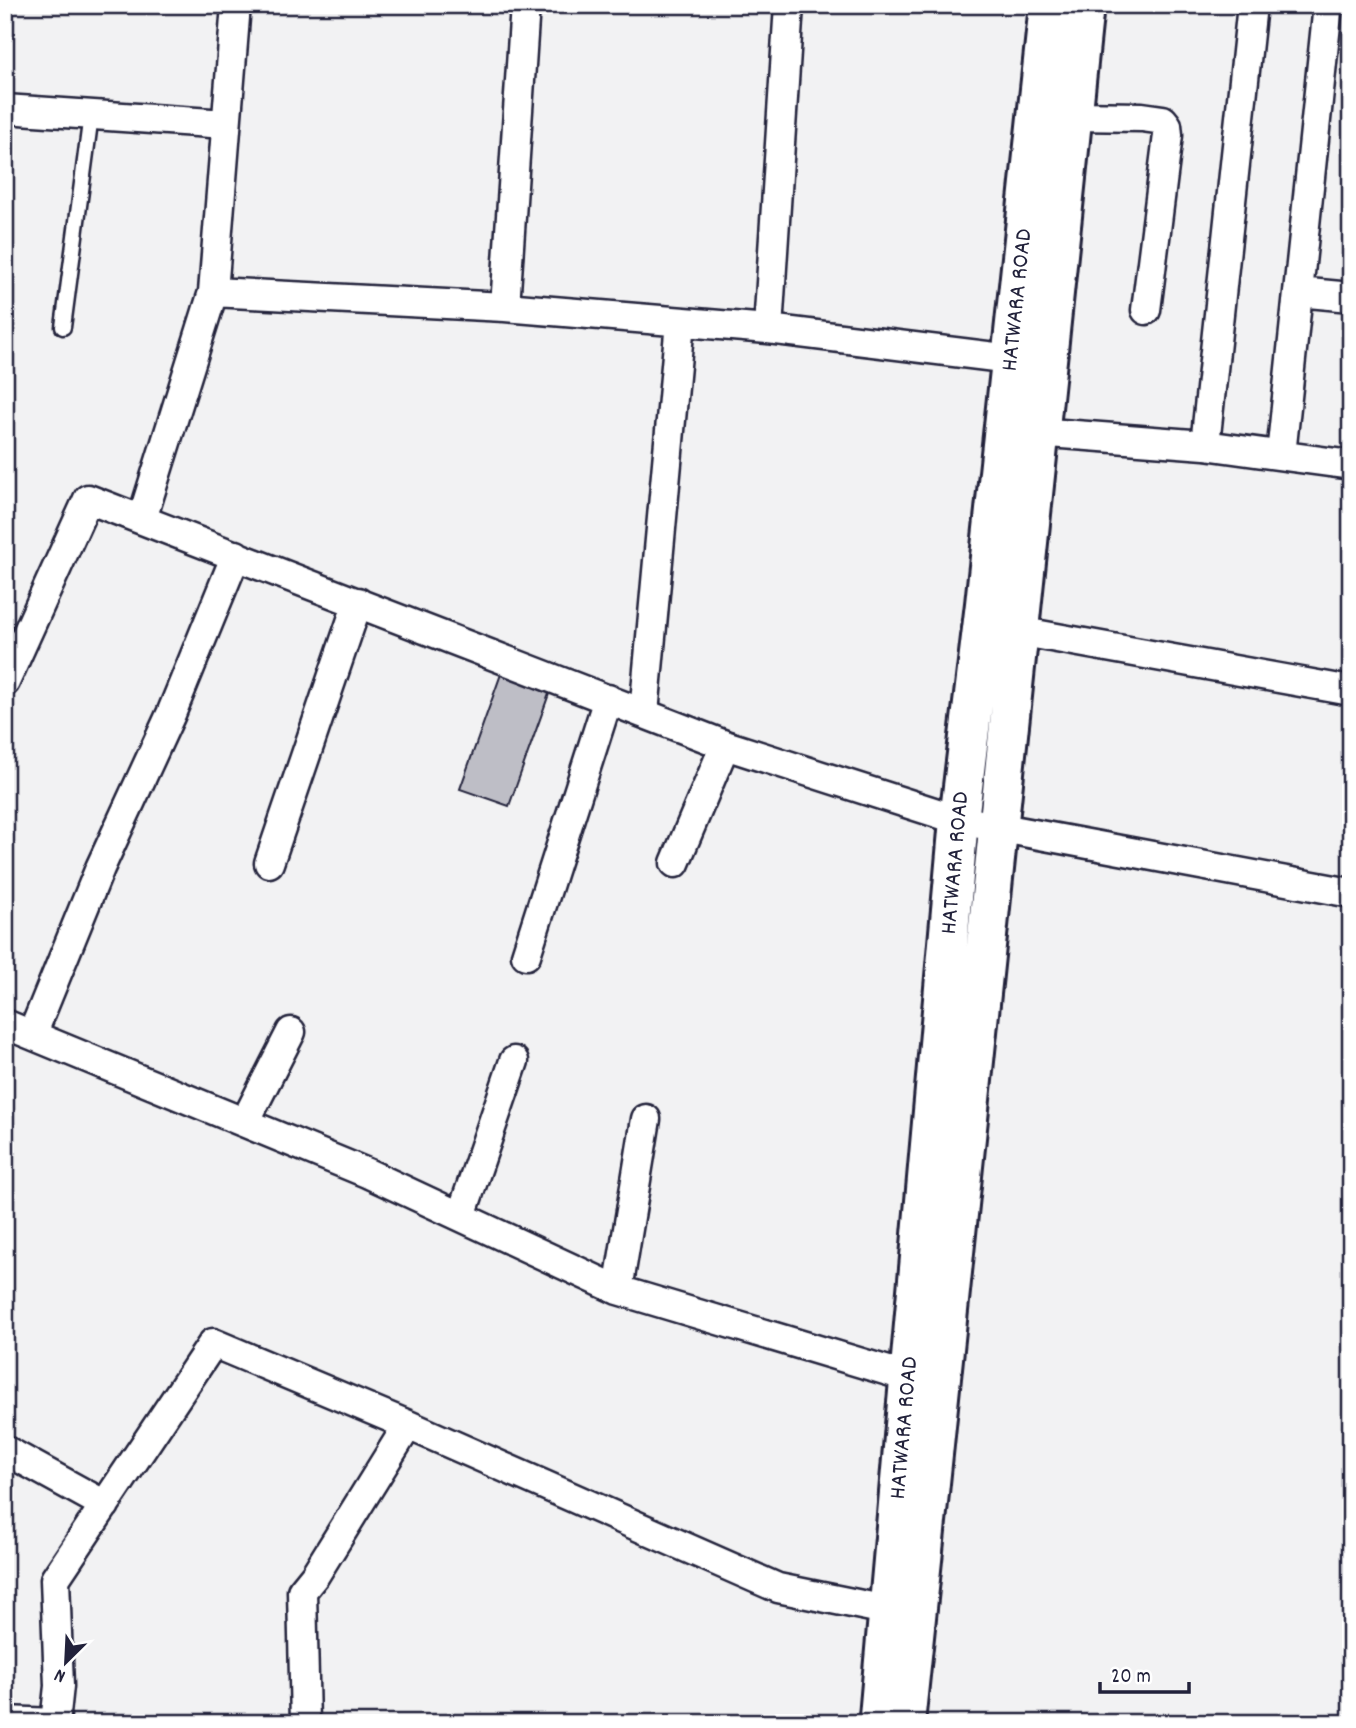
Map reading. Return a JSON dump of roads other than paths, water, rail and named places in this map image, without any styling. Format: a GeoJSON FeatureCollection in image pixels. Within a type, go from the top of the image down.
{"type":"FeatureCollection","features":[{"type":"Feature","properties":{"kind":"street"},"geometry":{"type":"LineString","coordinates":[[142,519],[213,292],[236,5]]}},
{"type":"Feature","properties":{"kind":"street"},"geometry":{"type":"LineString","coordinates":[[505,307],[525,5]]}},
{"type":"Feature","properties":{"kind":"street"},"geometry":{"type":"LineString","coordinates":[[768,329],[789,5]]}},
{"type":"Feature","properties":{"kind":"street","name":"HATWARA ROAD"},"geometry":{"type":"LineString","coordinates":[[878,1723],[902,1613],[926,1382],[959,820],[1021,430],[1012,359],[1049,5]]}},
{"type":"Feature","properties":{"kind":"street"},"geometry":{"type":"LineString","coordinates":[[5,1024],[367,1173],[618,1290],[926,1382],[997,829],[1018,631],[1021,430],[1073,117],[1084,5]]}},
{"type":"Feature","properties":{"kind":"street"},"geometry":{"type":"LineString","coordinates":[[1205,445],[1252,5]]}},
{"type":"Feature","properties":{"kind":"street"},"geometry":{"type":"LineString","coordinates":[[1281,455],[1328,5]]}},
{"type":"Feature","properties":{"kind":"street"},"geometry":{"type":"LineString","coordinates":[[5,109],[226,124]]}},
{"type":"Feature","properties":{"kind":"street"},"geometry":{"type":"LineString","coordinates":[[1073,117],[1142,117],[1163,120],[1167,125],[1168,135],[1146,310]]}},
{"type":"Feature","properties":{"kind":"street"},"geometry":{"type":"LineString","coordinates":[[213,292],[505,307],[680,321],[1012,359]]}},
{"type":"Feature","properties":{"kind":"street"},"geometry":{"type":"LineString","coordinates":[[1298,292],[1351,297]]}},
{"type":"Feature","properties":{"kind":"street"},"geometry":{"type":"LineString","coordinates":[[644,713],[680,321]]}},
{"type":"Feature","properties":{"kind":"street"},"geometry":{"type":"LineString","coordinates":[[1021,430],[1205,445],[1351,465]]}},
{"type":"Feature","properties":{"kind":"street"},"geometry":{"type":"LineString","coordinates":[[5,682],[13,646],[88,499],[725,745],[959,820],[1351,893]]}},
{"type":"Feature","properties":{"kind":"street"},"geometry":{"type":"LineString","coordinates":[[32,1035],[100,868],[171,714],[236,555]]}},
{"type":"Feature","properties":{"kind":"street"},"geometry":{"type":"LineString","coordinates":[[269,863],[358,602]]}},
{"type":"Feature","properties":{"kind":"street"},"geometry":{"type":"LineString","coordinates":[[1018,631],[1351,691]]}},
{"type":"Feature","properties":{"kind":"street"},"geometry":{"type":"LineString","coordinates":[[526,954],[608,699]]}},
{"type":"Feature","properties":{"kind":"street"},"geometry":{"type":"LineString","coordinates":[[675,863],[725,745]]}},
{"type":"Feature","properties":{"kind":"street"},"geometry":{"type":"LineString","coordinates":[[245,1122],[291,1032]]}},
{"type":"Feature","properties":{"kind":"street"},"geometry":{"type":"LineString","coordinates":[[461,1216],[514,1061]]}},
{"type":"Feature","properties":{"kind":"street"},"geometry":{"type":"LineString","coordinates":[[618,1290],[646,1119]]}},
{"type":"Feature","properties":{"kind":"street"},"geometry":{"type":"LineString","coordinates":[[5,1721],[55,1723],[58,1686],[55,1579],[213,1343],[408,1425],[778,1588],[902,1613],[905,1723]]}},
{"type":"Feature","properties":{"kind":"street"},"geometry":{"type":"LineString","coordinates":[[305,1723],[302,1591],[315,1575],[408,1425]]}},
{"type":"Feature","properties":{"kind":"street"},"geometry":{"type":"LineString","coordinates":[[5,1450],[105,1505]]}},
{"type":"Feature","properties":{"kind":"lane"},"geometry":{"type":"LineString","coordinates":[[63,327],[91,115]]}}]}
